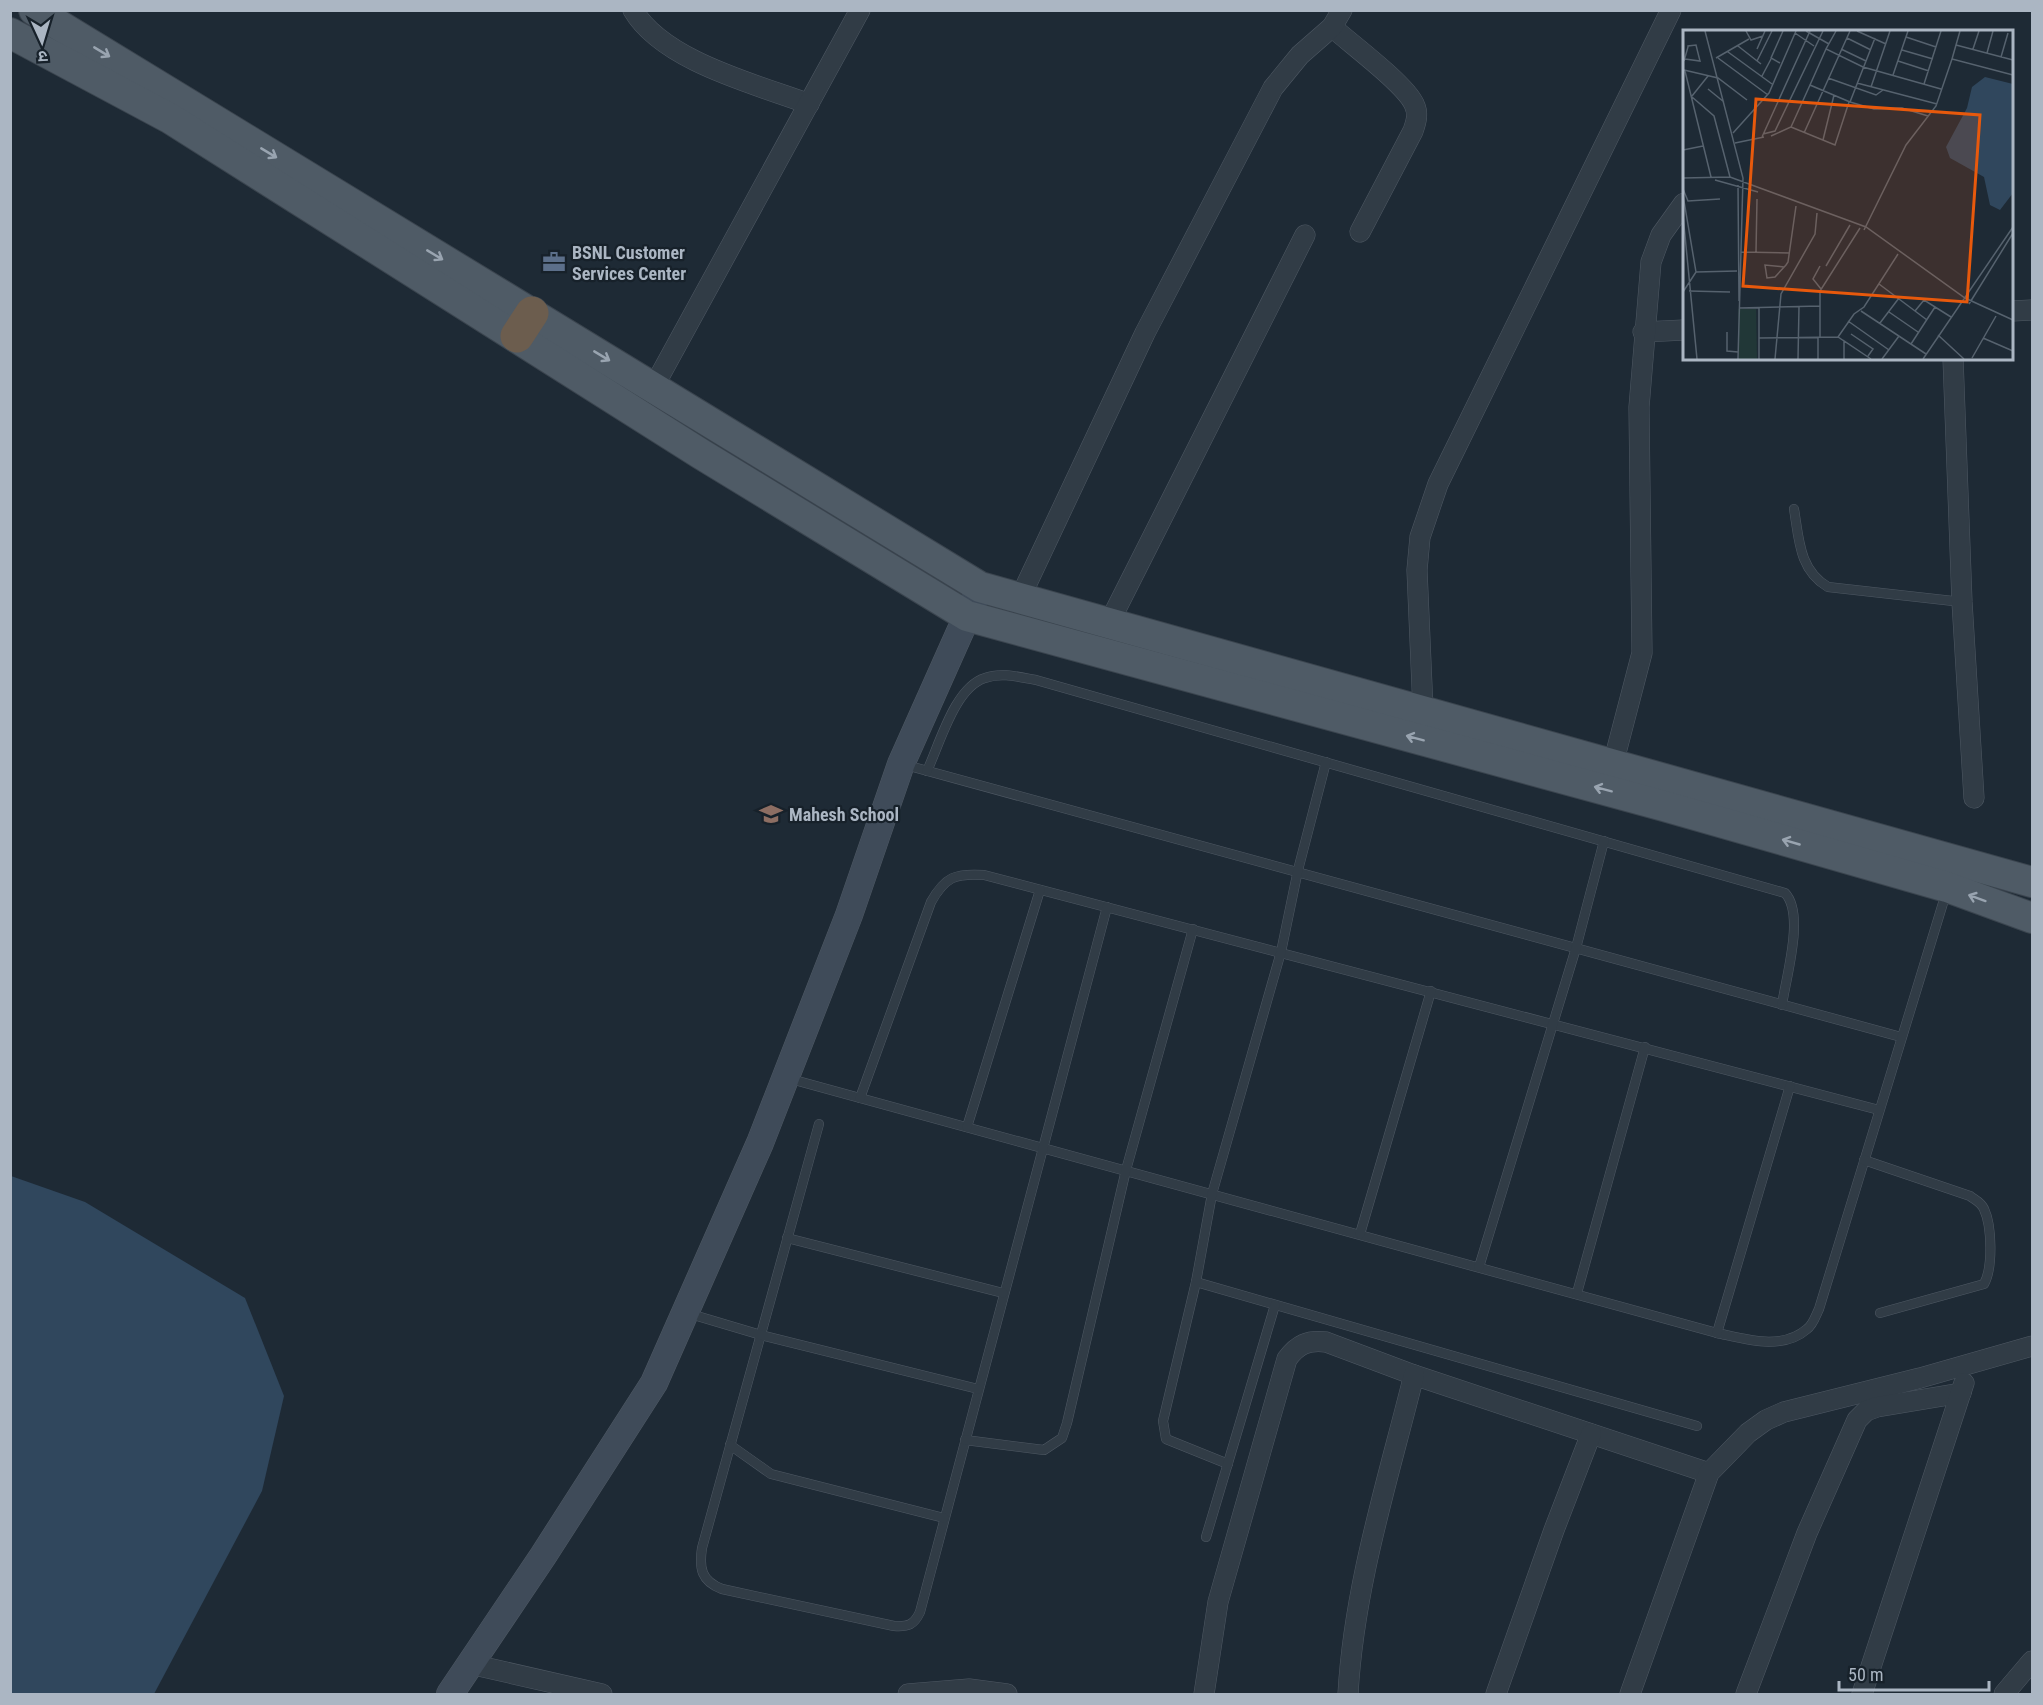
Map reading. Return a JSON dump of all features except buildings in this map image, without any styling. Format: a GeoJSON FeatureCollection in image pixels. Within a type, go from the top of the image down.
{"type":"FeatureCollection","features":[{"type":"Feature","properties":{"kind":"main road"},"geometry":{"type":"LineString","coordinates":[[34,10],[524,325],[752,486],[967,616],[1652,803],[1952,873],[2032,882]]}},
{"type":"Feature","properties":{"kind":"main road"},"geometry":{"type":"LineString","coordinates":[[13,39],[171,119],[524,325],[653,388],[980,587],[1613,764],[1952,873],[2032,918]]}},
{"type":"Feature","properties":{"kind":"street"},"geometry":{"type":"LineString","coordinates":[[13,39],[34,10]]}},
{"type":"Feature","properties":{"kind":"street"},"geometry":{"type":"LineString","coordinates":[[633,10],[640,23],[670,48],[692,59],[809,104]]}},
{"type":"Feature","properties":{"kind":"street"},"geometry":{"type":"LineString","coordinates":[[653,388],[860,10]]}},
{"type":"Feature","properties":{"kind":"street"},"geometry":{"type":"LineString","coordinates":[[1423,710],[1417,570],[1426,516],[1438,484],[1671,10]]}},
{"type":"Feature","properties":{"kind":"street"},"geometry":{"type":"LineString","coordinates":[[1020,598],[1145,333],[1273,87],[1300,55],[1337,19],[1405,92],[1416,110],[1417,119],[1413,131],[1360,232]]}},
{"type":"Feature","properties":{"kind":"street"},"geometry":{"type":"LineString","coordinates":[[1613,764],[1642,653],[1639,407],[1643,332],[1651,262],[1661,235],[1683,204]]}},
{"type":"Feature","properties":{"kind":"street"},"geometry":{"type":"LineString","coordinates":[[1109,623],[1305,235]]}},
{"type":"Feature","properties":{"kind":"street"},"geometry":{"type":"LineString","coordinates":[[2013,311],[2032,310]]}},
{"type":"Feature","properties":{"kind":"street"},"geometry":{"type":"LineString","coordinates":[[1643,332],[1683,330]]}},
{"type":"Feature","properties":{"kind":"street"},"geometry":{"type":"LineString","coordinates":[[1953,360],[1962,602],[1974,798]]}},
{"type":"Feature","properties":{"kind":"street"},"geometry":{"type":"LineString","coordinates":[[450,1695],[654,1383],[786,1078],[849,915],[901,764],[980,587]]}},
{"type":"Feature","properties":{"kind":"street"},"geometry":{"type":"LineString","coordinates":[[1204,1695],[1218,1602],[1287,1359],[1300,1345],[1315,1341],[1326,1342],[1414,1375],[1709,1473]]}},
{"type":"Feature","properties":{"kind":"street"},"geometry":{"type":"LineString","coordinates":[[1630,1695],[1709,1473],[1748,1433],[1766,1420],[1784,1412],[2032,1346]]}},
{"type":"Feature","properties":{"kind":"street"},"geometry":{"type":"LineString","coordinates":[[1862,1695],[1971,1364]]}},
{"type":"Feature","properties":{"kind":"street"},"geometry":{"type":"LineString","coordinates":[[1348,1695],[1351,1642],[1364,1577],[1414,1375]]}},
{"type":"Feature","properties":{"kind":"street"},"geometry":{"type":"LineString","coordinates":[[1746,1695],[1807,1533],[1857,1420],[1866,1411],[1877,1407],[1961,1393]]}},
{"type":"Feature","properties":{"kind":"street"},"geometry":{"type":"LineString","coordinates":[[1496,1695],[1554,1530],[1592,1434]]}},
{"type":"Feature","properties":{"kind":"street"},"geometry":{"type":"LineString","coordinates":[[2004,1695],[2032,1661]]}},
{"type":"Feature","properties":{"kind":"street"},"geometry":{"type":"LineString","coordinates":[[470,1664],[602,1695]]}},
{"type":"Feature","properties":{"kind":"street"},"geometry":{"type":"LineString","coordinates":[[908,1695],[969,1689],[1007,1695]]}},
{"type":"Feature","properties":{"kind":"lane"},"geometry":{"type":"LineString","coordinates":[[1794,509],[1803,560],[1817,581],[1828,587],[1962,602]]}},
{"type":"Feature","properties":{"kind":"lane"},"geometry":{"type":"LineString","coordinates":[[927,771],[958,700],[969,685],[986,677],[1008,675],[1036,680],[1785,893],[1792,901],[1794,927],[1782,1005]]}},
{"type":"Feature","properties":{"kind":"lane"},"geometry":{"type":"LineString","coordinates":[[1228,1464],[1172,1443],[1166,1439],[1163,1431],[1196,1282],[1212,1194],[1281,952],[1298,870],[1326,762]]}},
{"type":"Feature","properties":{"kind":"lane"},"geometry":{"type":"LineString","coordinates":[[901,764],[1298,870],[1901,1037]]}},
{"type":"Feature","properties":{"kind":"lane"},"geometry":{"type":"LineString","coordinates":[[1479,1267],[1576,948],[1604,841]]}},
{"type":"Feature","properties":{"kind":"lane"},"geometry":{"type":"LineString","coordinates":[[860,1098],[931,902],[940,887],[950,879],[964,873],[984,875],[1552,1022],[1879,1110]]}},
{"type":"Feature","properties":{"kind":"lane"},"geometry":{"type":"LineString","coordinates":[[786,1078],[1717,1333],[1752,1341],[1778,1341],[1795,1337],[1809,1328],[1819,1309],[1952,873]]}},
{"type":"Feature","properties":{"kind":"lane"},"geometry":{"type":"LineString","coordinates":[[967,1127],[1040,890]]}},
{"type":"Feature","properties":{"kind":"lane"},"geometry":{"type":"LineString","coordinates":[[819,1124],[700,1560],[704,1578],[710,1585],[722,1589],[894,1626],[909,1626],[916,1621],[920,1612],[1041,1147],[1107,907]]}},
{"type":"Feature","properties":{"kind":"lane"},"geometry":{"type":"LineString","coordinates":[[964,1440],[1044,1450],[1062,1438],[1126,1170],[1192,929]]}},
{"type":"Feature","properties":{"kind":"lane"},"geometry":{"type":"LineString","coordinates":[[1360,1234],[1431,991]]}},
{"type":"Feature","properties":{"kind":"lane"},"geometry":{"type":"LineString","coordinates":[[1577,1293],[1644,1047]]}},
{"type":"Feature","properties":{"kind":"lane"},"geometry":{"type":"LineString","coordinates":[[1717,1333],[1790,1086]]}},
{"type":"Feature","properties":{"kind":"lane"},"geometry":{"type":"LineString","coordinates":[[1864,1160],[1970,1196],[1980,1202],[1987,1220],[1991,1264],[1984,1284],[1880,1313]]}},
{"type":"Feature","properties":{"kind":"lane"},"geometry":{"type":"LineString","coordinates":[[787,1238],[1003,1293]]}},
{"type":"Feature","properties":{"kind":"lane"},"geometry":{"type":"LineString","coordinates":[[1196,1282],[1697,1426]]}},
{"type":"Feature","properties":{"kind":"lane"},"geometry":{"type":"LineString","coordinates":[[1206,1537],[1275,1305]]}},
{"type":"Feature","properties":{"kind":"lane"},"geometry":{"type":"LineString","coordinates":[[685,1313],[761,1335],[978,1389]]}},
{"type":"Feature","properties":{"kind":"lane"},"geometry":{"type":"LineString","coordinates":[[730,1444],[771,1474],[944,1518]]}},
{"type":"Feature","properties":{"kind":"water"},"geometry":{"type":"Polygon","coordinates":[[[11,1176],[85,1202],[245,1298],[284,1396],[262,1491],[154,1694],[11,1694],[11,1176]]]}},
{"type":"Feature","properties":{"kind":"place","name":"BSNL Customer Services Center"},"geometry":{"type":"Point","coordinates":[554,262]}},
{"type":"Feature","properties":{"kind":"place","name":"Mahesh School"},"geometry":{"type":"Point","coordinates":[771,814]}}]}
